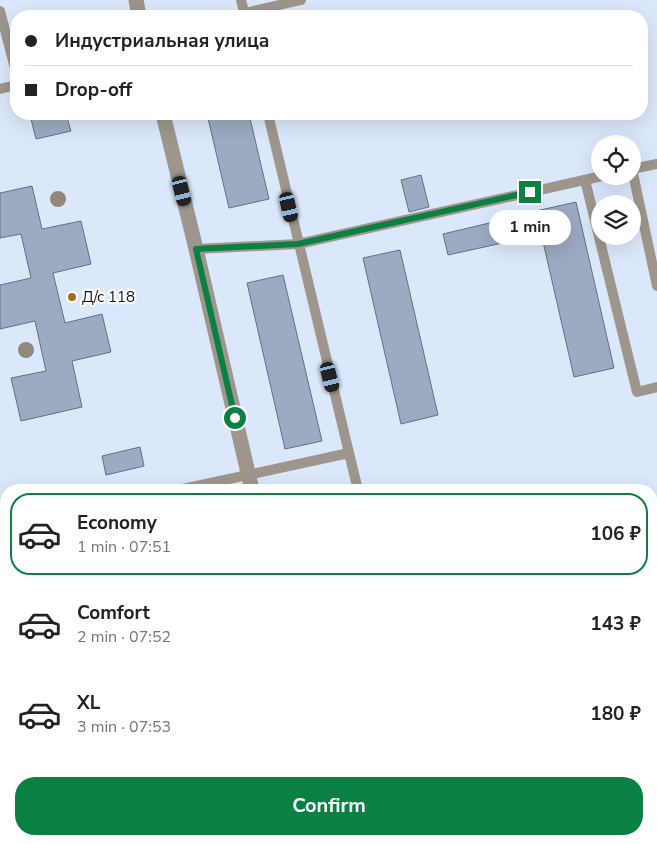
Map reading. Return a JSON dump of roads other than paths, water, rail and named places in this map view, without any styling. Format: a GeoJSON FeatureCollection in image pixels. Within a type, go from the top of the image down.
{"type":"FeatureCollection","features":[{"type":"Feature","properties":{"kind":"street"},"geometry":{"type":"LineString","coordinates":[[164,120],[196,249],[250,484]]}},
{"type":"Feature","properties":{"kind":"lane"},"geometry":{"type":"LineString","coordinates":[[263,10],[301,0]]}},
{"type":"Feature","properties":{"kind":"lane"},"geometry":{"type":"LineString","coordinates":[[0,11],[10,49]]}},
{"type":"Feature","properties":{"kind":"lane"},"geometry":{"type":"LineString","coordinates":[[269,120],[357,484]]}},
{"type":"Feature","properties":{"kind":"lane"},"geometry":{"type":"LineString","coordinates":[[641,167],[657,164]]}},
{"type":"Feature","properties":{"kind":"lane"},"geometry":{"type":"LineString","coordinates":[[196,249],[298,244],[591,179]]}},
{"type":"Feature","properties":{"kind":"lane"},"geometry":{"type":"LineString","coordinates":[[585,180],[637,392],[657,387]]}},
{"type":"Feature","properties":{"kind":"lane"},"geometry":{"type":"LineString","coordinates":[[635,185],[657,286]]}},
{"type":"Feature","properties":{"kind":"lane"},"geometry":{"type":"LineString","coordinates":[[204,484],[349,452]]}},
{"type":"Feature","properties":{"kind":"place","name":"Д/с 118"},"geometry":{"type":"Point","coordinates":[72,297]}}]}
